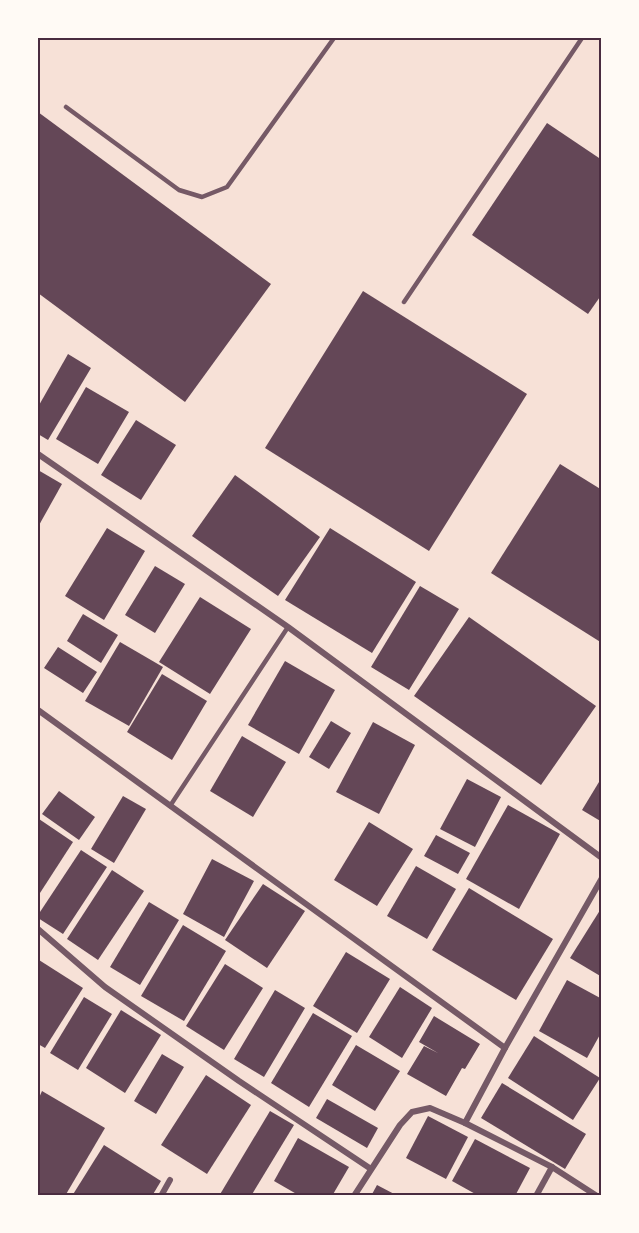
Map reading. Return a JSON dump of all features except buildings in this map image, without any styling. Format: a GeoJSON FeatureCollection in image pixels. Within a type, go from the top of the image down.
{"type":"FeatureCollection","features":[{"type":"Feature","properties":{"kind":"street"},"geometry":{"type":"LineString","coordinates":[[38,454],[288,627],[602,858]]}},
{"type":"Feature","properties":{"kind":"street"},"geometry":{"type":"LineString","coordinates":[[38,710],[505,1048]]}},
{"type":"Feature","properties":{"kind":"street"},"geometry":{"type":"LineString","coordinates":[[465,1123],[602,878]]}},
{"type":"Feature","properties":{"kind":"street"},"geometry":{"type":"LineString","coordinates":[[38,929],[105,987],[239,1081],[371,1169]]}},
{"type":"Feature","properties":{"kind":"street"},"geometry":{"type":"LineString","coordinates":[[354,1196],[400,1125],[412,1112],[430,1108],[552,1167],[597,1196]]}},
{"type":"Feature","properties":{"kind":"street"},"geometry":{"type":"LineString","coordinates":[[536,1196],[552,1167]]}},
{"type":"Feature","properties":{"kind":"street"},"geometry":{"type":"LineString","coordinates":[[161,1196],[170,1180]]}},
{"type":"Feature","properties":{"kind":"lane"},"geometry":{"type":"LineString","coordinates":[[66,107],[179,190],[202,197],[227,187],[334,38]]}},
{"type":"Feature","properties":{"kind":"lane"},"geometry":{"type":"LineString","coordinates":[[404,302],[582,38]]}},
{"type":"Feature","properties":{"kind":"lane"},"geometry":{"type":"LineString","coordinates":[[170,806],[288,627]]}}]}
